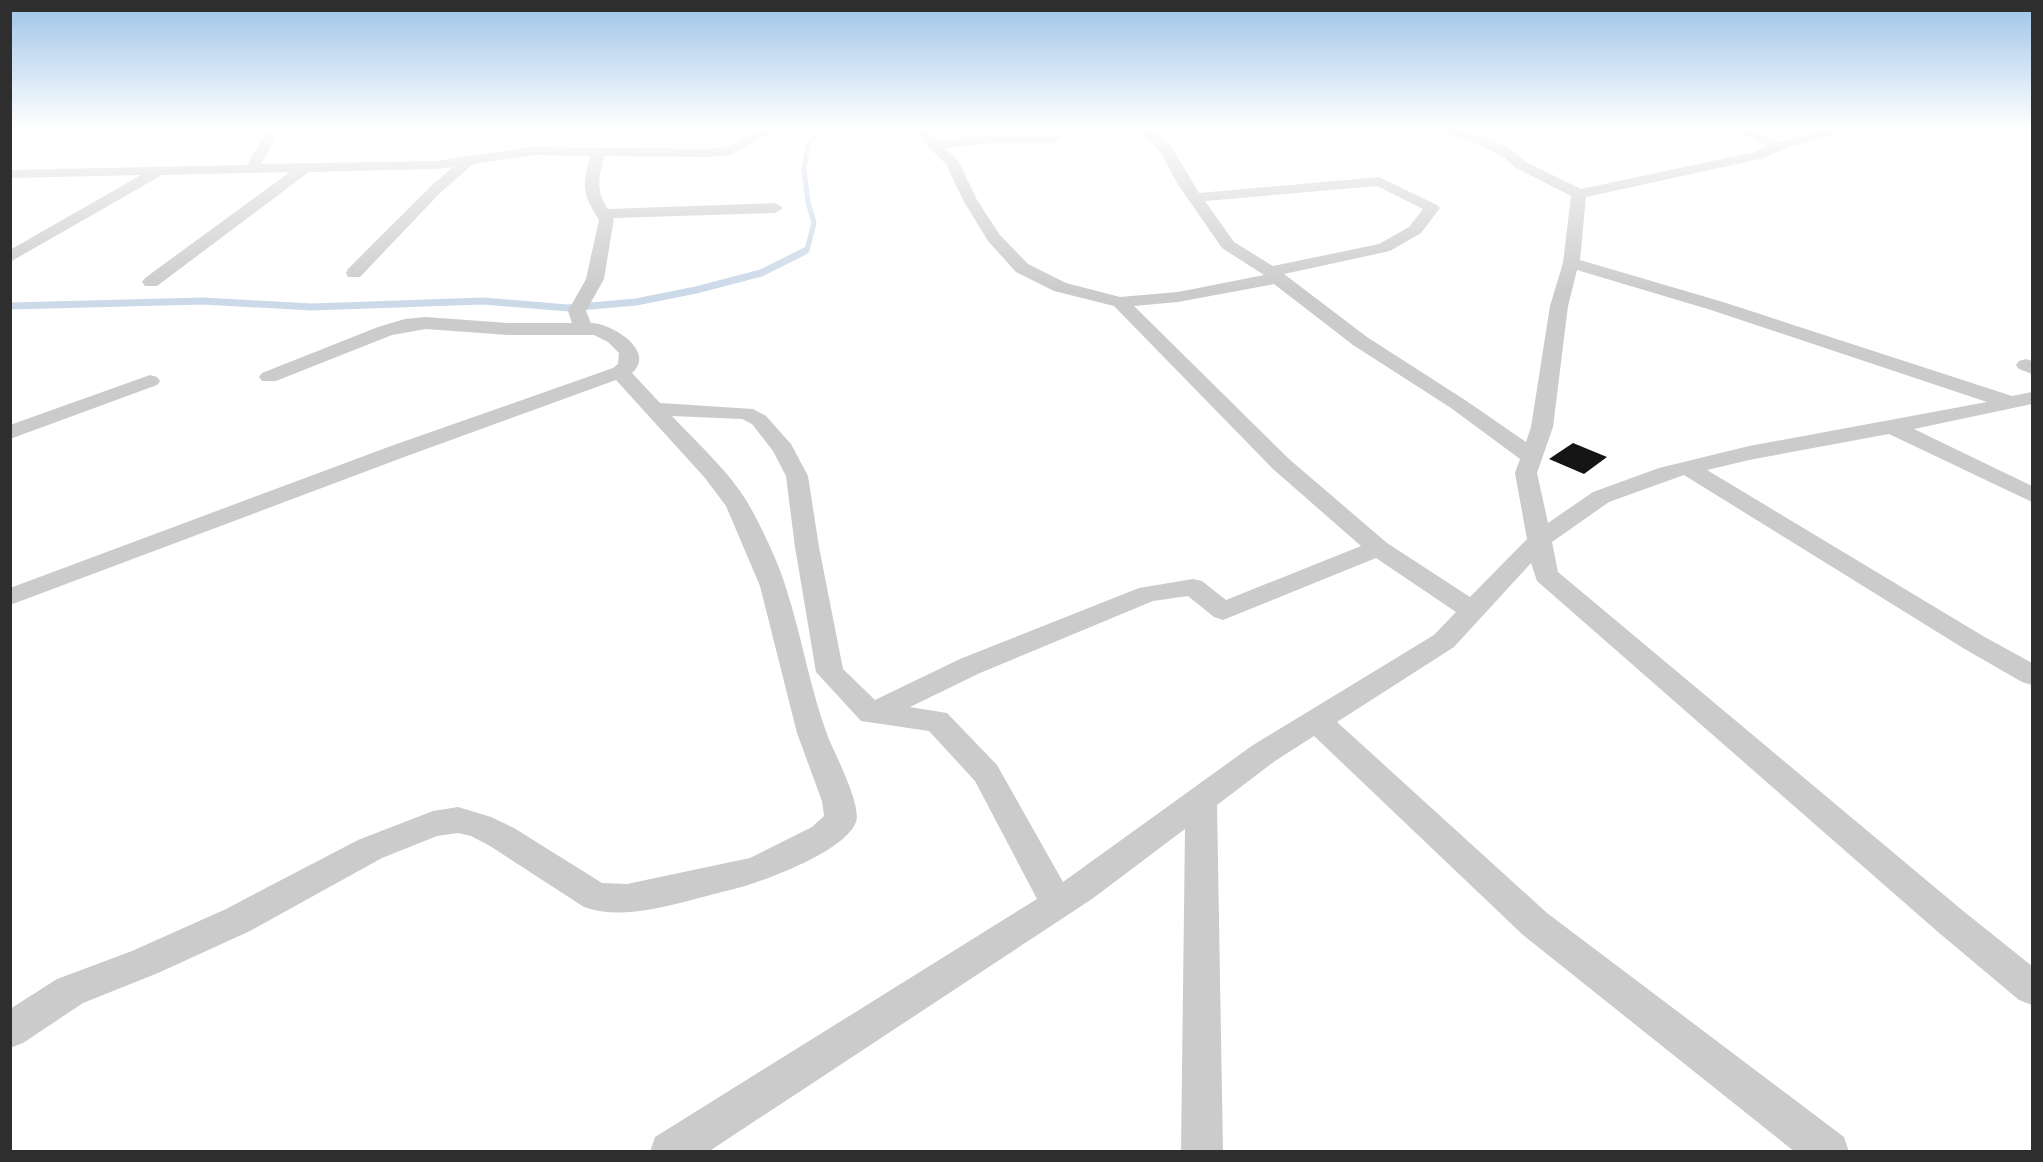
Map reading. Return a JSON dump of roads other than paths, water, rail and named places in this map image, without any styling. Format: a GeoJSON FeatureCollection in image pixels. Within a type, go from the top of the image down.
{"type":"FeatureCollection","features":[{"type":"Feature","properties":{"kind":"street"},"geometry":{"type":"LineString","coordinates":[[10,257],[138,183]]}},
{"type":"Feature","properties":{"kind":"street"},"geometry":{"type":"LineString","coordinates":[[152,282],[285,183]]}},
{"type":"Feature","properties":{"kind":"street"},"geometry":{"type":"LineString","coordinates":[[354,273],[443,183]]}},
{"type":"Feature","properties":{"kind":"street"},"geometry":{"type":"LineString","coordinates":[[583,328],[577,311],[595,279],[607,220],[592,196],[593,183]]}},
{"type":"Feature","properties":{"kind":"street"},"geometry":{"type":"LineString","coordinates":[[962,183],[970,201],[994,238],[1022,268],[1060,287],[1120,302],[1178,297],[1384,248],[1415,230],[1432,208],[1383,183]]}},
{"type":"Feature","properties":{"kind":"street"},"geometry":{"type":"LineString","coordinates":[[1186,183],[1228,245],[1274,275],[1360,341],[1458,404],[1532,457]]}},
{"type":"Feature","properties":{"kind":"street"},"geometry":{"type":"LineString","coordinates":[[1194,198],[1355,183]]}},
{"type":"Feature","properties":{"kind":"street"},"geometry":{"type":"LineString","coordinates":[[1557,183],[1579,194],[1629,183]]}},
{"type":"Feature","properties":{"kind":"street"},"geometry":{"type":"LineString","coordinates":[[1579,194],[1571,263],[1559,306],[1556,345],[1542,427],[1526,473],[1546,575],[1950,921],[2032,988]]}},
{"type":"Feature","properties":{"kind":"street"},"geometry":{"type":"LineString","coordinates":[[605,214],[776,208]]}},
{"type":"Feature","properties":{"kind":"street"},"geometry":{"type":"LineString","coordinates":[[1571,263],[2022,401]]}},
{"type":"Feature","properties":{"kind":"street"},"geometry":{"type":"LineString","coordinates":[[1120,302],[1281,464],[1378,548],[1473,611]]}},
{"type":"Feature","properties":{"kind":"street"},"geometry":{"type":"LineString","coordinates":[[10,597],[377,459],[620,372],[628,366],[629,353],[621,343],[607,333],[583,328],[508,329],[426,323],[405,325],[269,377]]}},
{"type":"Feature","properties":{"kind":"street"},"geometry":{"type":"LineString","coordinates":[[10,1030],[70,991],[166,953],[238,920],[370,849],[433,824],[458,820],[480,826],[502,837],[596,897],[627,900],[756,870],[824,836],[841,820],[838,801],[812,732],[773,586],[737,504],[713,473],[620,372]]}},
{"type":"Feature","properties":{"kind":"street"},"geometry":{"type":"LineString","coordinates":[[10,433],[150,381]]}},
{"type":"Feature","properties":{"kind":"street"},"geometry":{"type":"LineString","coordinates":[[670,1152],[1057,904],[1263,753],[1444,641],[1539,540],[1601,497],[1667,473],[1749,453],[2022,401]]}},
{"type":"Feature","properties":{"kind":"street"},"geometry":{"type":"LineString","coordinates":[[656,409],[746,413],[759,420],[783,449],[797,476],[807,547],[830,672],[871,714],[937,721],[986,773],[1057,904]]}},
{"type":"Feature","properties":{"kind":"street"},"geometry":{"type":"LineString","coordinates":[[1892,427],[2032,495]]}},
{"type":"Feature","properties":{"kind":"street"},"geometry":{"type":"LineString","coordinates":[[1688,468],[1973,642],[2032,675]]}},
{"type":"Feature","properties":{"kind":"street"},"geometry":{"type":"LineString","coordinates":[[871,714],[970,666],[1148,594],[1193,587],[1223,611],[1279,591],[1378,548]]}},
{"type":"Feature","properties":{"kind":"street"},"geometry":{"type":"LineString","coordinates":[[1316,720],[1535,924],[1829,1152]]}},
{"type":"Feature","properties":{"kind":"street"},"geometry":{"type":"LineString","coordinates":[[1201,800],[1202,1152]]}},
{"type":"Feature","properties":{"kind":"waterway"},"geometry":{"type":"LineString","coordinates":[[802,252],[807,250],[814,223],[806,183]]}},
{"type":"Feature","properties":{"kind":"waterway"},"geometry":{"type":"LineString","coordinates":[[10,306],[203,301],[312,307],[483,301],[568,308],[636,302],[696,290],[761,273],[805,251]]}}]}
